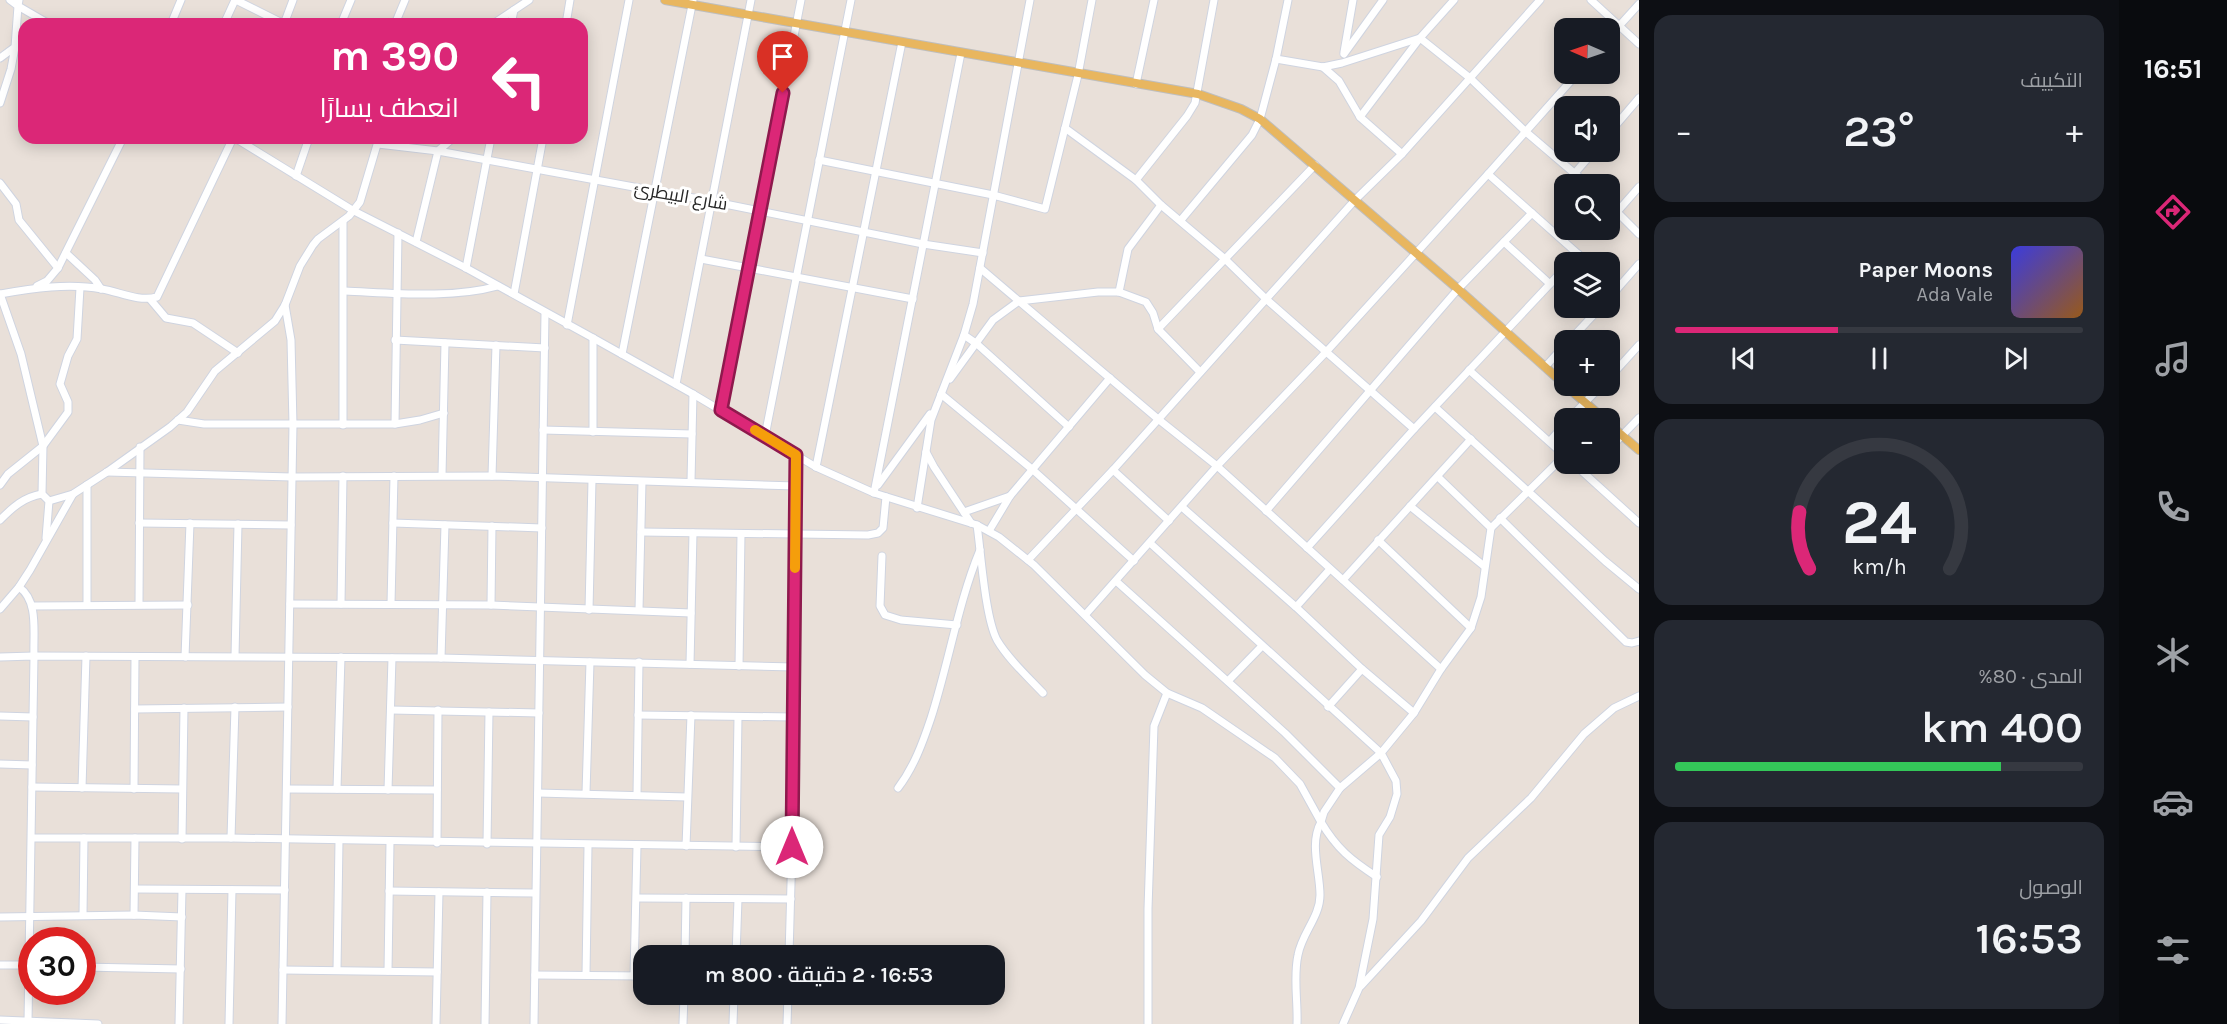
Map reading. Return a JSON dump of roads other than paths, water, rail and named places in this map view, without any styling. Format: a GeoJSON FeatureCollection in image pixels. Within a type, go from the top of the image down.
{"type":"FeatureCollection","features":[{"type":"Feature","properties":{"kind":"main road"},"geometry":{"type":"LineString","coordinates":[[665,0],[692,2],[1078,75],[1198,94],[1241,109],[1260,119],[1315,165],[1554,374]]}},
{"type":"Feature","properties":{"kind":"main road"},"geometry":{"type":"LineString","coordinates":[[1578,396],[1592,408]]}},
{"type":"Feature","properties":{"kind":"main road"},"geometry":{"type":"LineString","coordinates":[[1622,436],[1639,450]]}},
{"type":"Feature","properties":{"kind":"street"},"geometry":{"type":"LineString","coordinates":[[10,0],[40,18]]}},
{"type":"Feature","properties":{"kind":"street"},"geometry":{"type":"LineString","coordinates":[[174,18],[182,0]]}},
{"type":"Feature","properties":{"kind":"street"},"geometry":{"type":"LineString","coordinates":[[228,18],[236,0],[272,18]]}},
{"type":"Feature","properties":{"kind":"street"},"geometry":{"type":"LineString","coordinates":[[286,18],[293,0]]}},
{"type":"Feature","properties":{"kind":"street"},"geometry":{"type":"LineString","coordinates":[[344,18],[351,0]]}},
{"type":"Feature","properties":{"kind":"street"},"geometry":{"type":"LineString","coordinates":[[398,18],[405,0]]}},
{"type":"Feature","properties":{"kind":"street"},"geometry":{"type":"LineString","coordinates":[[502,18],[530,0]]}},
{"type":"Feature","properties":{"kind":"street"},"geometry":{"type":"LineString","coordinates":[[567,18],[570,0]]}},
{"type":"Feature","properties":{"kind":"street"},"geometry":{"type":"LineString","coordinates":[[567,325],[629,0]]}},
{"type":"Feature","properties":{"kind":"street"},"geometry":{"type":"LineString","coordinates":[[676,384],[751,0]]}},
{"type":"Feature","properties":{"kind":"street"},"geometry":{"type":"LineString","coordinates":[[721,410],[801,0]]}},
{"type":"Feature","properties":{"kind":"street"},"geometry":{"type":"LineString","coordinates":[[765,436],[798,278],[851,0]]}},
{"type":"Feature","properties":{"kind":"street"},"geometry":{"type":"LineString","coordinates":[[917,508],[935,408],[964,335],[980,268],[1030,0]]}},
{"type":"Feature","properties":{"kind":"street"},"geometry":{"type":"LineString","coordinates":[[819,160],[993,195],[1038,208],[1047,207],[1078,75],[1092,0]]}},
{"type":"Feature","properties":{"kind":"street"},"geometry":{"type":"LineString","coordinates":[[1136,84],[1154,0]]}},
{"type":"Feature","properties":{"kind":"street"},"geometry":{"type":"LineString","coordinates":[[1136,180],[1187,116],[1198,94],[1214,0]]}},
{"type":"Feature","properties":{"kind":"street"},"geometry":{"type":"LineString","coordinates":[[1181,220],[1252,135],[1260,119],[1276,59],[1287,0]]}},
{"type":"Feature","properties":{"kind":"street"},"geometry":{"type":"LineString","coordinates":[[1342,63],[1353,0]]}},
{"type":"Feature","properties":{"kind":"street"},"geometry":{"type":"LineString","coordinates":[[1344,54],[1383,0]]}},
{"type":"Feature","properties":{"kind":"street"},"geometry":{"type":"LineString","coordinates":[[1360,117],[1420,38],[1454,0]]}},
{"type":"Feature","properties":{"kind":"street"},"geometry":{"type":"LineString","coordinates":[[1028,560],[1113,470],[1354,200],[1402,154],[1540,0]]}},
{"type":"Feature","properties":{"kind":"street"},"geometry":{"type":"LineString","coordinates":[[1591,0],[1611,18]]}},
{"type":"Feature","properties":{"kind":"street"},"geometry":{"type":"LineString","coordinates":[[622,354],[692,2]]}},
{"type":"Feature","properties":{"kind":"street"},"geometry":{"type":"LineString","coordinates":[[0,103],[11,69],[15,47],[18,3]]}},
{"type":"Feature","properties":{"kind":"street"},"geometry":{"type":"LineString","coordinates":[[1620,24],[1639,4]]}},
{"type":"Feature","properties":{"kind":"street"},"geometry":{"type":"LineString","coordinates":[[513,18],[514,10]]}},
{"type":"Feature","properties":{"kind":"street"},"geometry":{"type":"LineString","coordinates":[[1620,26],[1639,44]]}},
{"type":"Feature","properties":{"kind":"street"},"geometry":{"type":"LineString","coordinates":[[1276,59],[1323,67],[1420,38]]}},
{"type":"Feature","properties":{"kind":"street"},"geometry":{"type":"LineString","coordinates":[[1420,38],[1470,78],[1526,132],[1575,173],[1584,162]]}},
{"type":"Feature","properties":{"kind":"street"},"geometry":{"type":"LineString","coordinates":[[816,467],[902,42]]}},
{"type":"Feature","properties":{"kind":"street"},"geometry":{"type":"LineString","coordinates":[[0,58],[15,47]]}},
{"type":"Feature","properties":{"kind":"street"},"geometry":{"type":"LineString","coordinates":[[875,490],[961,53]]}},
{"type":"Feature","properties":{"kind":"street"},"geometry":{"type":"LineString","coordinates":[[1323,67],[1339,81],[1360,117],[1402,154]]}},
{"type":"Feature","properties":{"kind":"street"},"geometry":{"type":"LineString","coordinates":[[1086,614],[1217,466],[1327,351],[1568,84]]}},
{"type":"Feature","properties":{"kind":"street"},"geometry":{"type":"LineString","coordinates":[[1620,120],[1639,98]]}},
{"type":"Feature","properties":{"kind":"street"},"geometry":{"type":"LineString","coordinates":[[1065,128],[1136,180],[1161,205],[1181,220],[1266,299],[1414,429]]}},
{"type":"Feature","properties":{"kind":"street"},"geometry":{"type":"LineString","coordinates":[[35,287],[47,281],[58,268],[120,144]]}},
{"type":"Feature","properties":{"kind":"street"},"geometry":{"type":"LineString","coordinates":[[49,501],[42,494],[43,446],[21,354],[0,294],[35,287],[101,289],[142,299],[150,299],[159,295],[231,144]]}},
{"type":"Feature","properties":{"kind":"street"},"geometry":{"type":"LineString","coordinates":[[244,144],[354,211],[466,268],[693,393],[816,467],[875,490],[886,497],[974,524],[989,531],[1028,560],[1167,693],[1202,708],[1275,758],[1300,784],[1332,840],[1342,852],[1350,860],[1377,877]]}},
{"type":"Feature","properties":{"kind":"street"},"geometry":{"type":"LineString","coordinates":[[296,176],[307,144]]}},
{"type":"Feature","properties":{"kind":"street"},"geometry":{"type":"LineString","coordinates":[[49,501],[73,494],[178,420],[195,402],[215,371],[275,321],[285,304],[300,266],[316,242],[354,211],[362,198],[378,144]]}},
{"type":"Feature","properties":{"kind":"street","name":"شارع البيطرئ"},"geometry":{"type":"LineString","coordinates":[[397,144],[983,254]]}},
{"type":"Feature","properties":{"kind":"street"},"geometry":{"type":"LineString","coordinates":[[416,242],[438,151],[446,144]]}},
{"type":"Feature","properties":{"kind":"street"},"geometry":{"type":"LineString","coordinates":[[466,268],[490,144]]}},
{"type":"Feature","properties":{"kind":"street"},"geometry":{"type":"LineString","coordinates":[[514,294],[542,144]]}},
{"type":"Feature","properties":{"kind":"street"},"geometry":{"type":"LineString","coordinates":[[1158,328],[1315,165]]}},
{"type":"Feature","properties":{"kind":"street"},"geometry":{"type":"LineString","coordinates":[[1488,174],[1575,252]]}},
{"type":"Feature","properties":{"kind":"street"},"geometry":{"type":"LineString","coordinates":[[0,183],[16,204],[19,220],[58,268]]}},
{"type":"Feature","properties":{"kind":"street"},"geometry":{"type":"LineString","coordinates":[[1620,209],[1639,187]]}},
{"type":"Feature","properties":{"kind":"street"},"geometry":{"type":"LineString","coordinates":[[1119,292],[1128,249],[1161,205]]}},
{"type":"Feature","properties":{"kind":"street"},"geometry":{"type":"LineString","coordinates":[[1266,511],[1458,290],[1532,213]]}},
{"type":"Feature","properties":{"kind":"street"},"geometry":{"type":"LineString","coordinates":[[1620,215],[1639,234]]}},
{"type":"Feature","properties":{"kind":"street"},"geometry":{"type":"LineString","coordinates":[[343,221],[345,291],[343,425]]}},
{"type":"Feature","properties":{"kind":"street"},"geometry":{"type":"LineString","coordinates":[[395,424],[398,233]]}},
{"type":"Feature","properties":{"kind":"street"},"geometry":{"type":"LineString","coordinates":[[1504,242],[1550,284]]}},
{"type":"Feature","properties":{"kind":"street"},"geometry":{"type":"LineString","coordinates":[[66,252],[95,280],[101,289]]}},
{"type":"Feature","properties":{"kind":"street"},"geometry":{"type":"LineString","coordinates":[[701,259],[913,299]]}},
{"type":"Feature","properties":{"kind":"street"},"geometry":{"type":"LineString","coordinates":[[1620,286],[1639,264]]}},
{"type":"Feature","properties":{"kind":"street"},"geometry":{"type":"LineString","coordinates":[[980,268],[1217,466],[1441,669]]}},
{"type":"Feature","properties":{"kind":"street"},"geometry":{"type":"LineString","coordinates":[[1307,548],[1554,279]]}},
{"type":"Feature","properties":{"kind":"street"},"geometry":{"type":"LineString","coordinates":[[345,291],[396,294],[465,292],[498,286]]}},
{"type":"Feature","properties":{"kind":"street"},"geometry":{"type":"LineString","coordinates":[[0,485],[8,474],[43,446],[68,412],[68,402],[60,384],[68,356],[77,338],[80,288]]}},
{"type":"Feature","properties":{"kind":"street"},"geometry":{"type":"LineString","coordinates":[[945,386],[996,317],[1019,301],[1090,293],[1119,292],[1146,302],[1158,328],[1200,372]]}},
{"type":"Feature","properties":{"kind":"street"},"geometry":{"type":"LineString","coordinates":[[150,299],[165,318],[194,323],[238,353]]}},
{"type":"Feature","properties":{"kind":"street"},"geometry":{"type":"LineString","coordinates":[[282,1024],[293,425],[291,340],[285,304]]}},
{"type":"Feature","properties":{"kind":"street"},"geometry":{"type":"LineString","coordinates":[[534,1024],[545,313]]}},
{"type":"Feature","properties":{"kind":"street"},"geometry":{"type":"LineString","coordinates":[[1579,330],[1591,318]]}},
{"type":"Feature","properties":{"kind":"street"},"geometry":{"type":"LineString","coordinates":[[964,335],[1069,427]]}},
{"type":"Feature","properties":{"kind":"street"},"geometry":{"type":"LineString","coordinates":[[593,338],[593,432]]}},
{"type":"Feature","properties":{"kind":"street"},"geometry":{"type":"LineString","coordinates":[[395,340],[545,348]]}},
{"type":"Feature","properties":{"kind":"street"},"geometry":{"type":"LineString","coordinates":[[442,475],[445,343]]}},
{"type":"Feature","properties":{"kind":"street"},"geometry":{"type":"LineString","coordinates":[[492,476],[496,345]]}},
{"type":"Feature","properties":{"kind":"street"},"geometry":{"type":"LineString","coordinates":[[1620,366],[1639,345]]}},
{"type":"Feature","properties":{"kind":"street"},"geometry":{"type":"LineString","coordinates":[[1546,366],[1554,357]]}},
{"type":"Feature","properties":{"kind":"street"},"geometry":{"type":"LineString","coordinates":[[1469,370],[1554,445]]}},
{"type":"Feature","properties":{"kind":"street"},"geometry":{"type":"LineString","coordinates":[[989,531],[1010,496],[1110,378]]}},
{"type":"Feature","properties":{"kind":"street"},"geometry":{"type":"LineString","coordinates":[[691,481],[693,393]]}},
{"type":"Feature","properties":{"kind":"street"},"geometry":{"type":"LineString","coordinates":[[941,394],[1032,470],[1134,561]]}},
{"type":"Feature","properties":{"kind":"street"},"geometry":{"type":"LineString","coordinates":[[1579,408],[1591,396]]}},
{"type":"Feature","properties":{"kind":"street"},"geometry":{"type":"LineString","coordinates":[[1435,407],[1639,589]]}},
{"type":"Feature","properties":{"kind":"street"},"geometry":{"type":"LineString","coordinates":[[875,490],[935,408]]}},
{"type":"Feature","properties":{"kind":"street"},"geometry":{"type":"LineString","coordinates":[[178,420],[204,424],[395,424],[444,413]]}},
{"type":"Feature","properties":{"kind":"street"},"geometry":{"type":"LineString","coordinates":[[1622,436],[1639,418]]}},
{"type":"Feature","properties":{"kind":"street"},"geometry":{"type":"LineString","coordinates":[[543,430],[693,434]]}},
{"type":"Feature","properties":{"kind":"street"},"geometry":{"type":"LineString","coordinates":[[1550,441],[1554,436]]}},
{"type":"Feature","properties":{"kind":"street"},"geometry":{"type":"LineString","coordinates":[[1343,580],[1472,440]]}},
{"type":"Feature","properties":{"kind":"street"},"geometry":{"type":"LineString","coordinates":[[139,604],[140,447]]}},
{"type":"Feature","properties":{"kind":"street"},"geometry":{"type":"LineString","coordinates":[[926,449],[934,467],[974,524],[991,625],[995,636],[1043,693]]}},
{"type":"Feature","properties":{"kind":"street"},"geometry":{"type":"LineString","coordinates":[[789,945],[796,455]]}},
{"type":"Feature","properties":{"kind":"street"},"geometry":{"type":"LineString","coordinates":[[1297,1024],[1298,953],[1318,908],[1320,895],[1316,835],[1324,812],[1340,788],[1381,753],[1414,713],[1441,669],[1471,628],[1480,597],[1491,528],[1554,465]]}},
{"type":"Feature","properties":{"kind":"street"},"geometry":{"type":"LineString","coordinates":[[1113,470],[1169,521]]}},
{"type":"Feature","properties":{"kind":"street"},"geometry":{"type":"LineString","coordinates":[[107,472],[292,477],[492,476],[795,486]]}},
{"type":"Feature","properties":{"kind":"street"},"geometry":{"type":"LineString","coordinates":[[1586,474],[1639,523]]}},
{"type":"Feature","properties":{"kind":"street"},"geometry":{"type":"LineString","coordinates":[[341,604],[343,476]]}},
{"type":"Feature","properties":{"kind":"street"},"geometry":{"type":"LineString","coordinates":[[391,604],[394,476]]}},
{"type":"Feature","properties":{"kind":"street"},"geometry":{"type":"LineString","coordinates":[[1438,477],[1491,528]]}},
{"type":"Feature","properties":{"kind":"street"},"geometry":{"type":"LineString","coordinates":[[589,610],[592,480]]}},
{"type":"Feature","properties":{"kind":"street"},"geometry":{"type":"LineString","coordinates":[[639,610],[642,482]]}},
{"type":"Feature","properties":{"kind":"street"},"geometry":{"type":"LineString","coordinates":[[87,485],[87,604]]}},
{"type":"Feature","properties":{"kind":"street"},"geometry":{"type":"LineString","coordinates":[[0,520],[20,502],[42,494]]}},
{"type":"Feature","properties":{"kind":"street"},"geometry":{"type":"LineString","coordinates":[[0,609],[19,587],[73,494]]}},
{"type":"Feature","properties":{"kind":"street"},"geometry":{"type":"LineString","coordinates":[[964,512],[1010,496]]}},
{"type":"Feature","properties":{"kind":"street"},"geometry":{"type":"LineString","coordinates":[[641,532],[876,534],[884,526],[886,497]]}},
{"type":"Feature","properties":{"kind":"street"},"geometry":{"type":"LineString","coordinates":[[45,542],[49,501]]}},
{"type":"Feature","properties":{"kind":"street"},"geometry":{"type":"LineString","coordinates":[[1410,506],[1484,566]]}},
{"type":"Feature","properties":{"kind":"street"},"geometry":{"type":"LineString","coordinates":[[1182,507],[1414,713]]}},
{"type":"Feature","properties":{"kind":"street"},"geometry":{"type":"LineString","coordinates":[[1500,518],[1626,642],[1632,643],[1639,640]]}},
{"type":"Feature","properties":{"kind":"street"},"geometry":{"type":"LineString","coordinates":[[139,523],[291,525]]}},
{"type":"Feature","properties":{"kind":"street"},"geometry":{"type":"LineString","coordinates":[[185,657],[190,523]]}},
{"type":"Feature","properties":{"kind":"street"},"geometry":{"type":"LineString","coordinates":[[393,523],[542,528]]}},
{"type":"Feature","properties":{"kind":"street"},"geometry":{"type":"LineString","coordinates":[[235,656],[238,524]]}},
{"type":"Feature","properties":{"kind":"street"},"geometry":{"type":"LineString","coordinates":[[441,658],[445,525]]}},
{"type":"Feature","properties":{"kind":"street"},"geometry":{"type":"LineString","coordinates":[[491,605],[492,526]]}},
{"type":"Feature","properties":{"kind":"street"},"geometry":{"type":"LineString","coordinates":[[690,664],[693,533]]}},
{"type":"Feature","properties":{"kind":"street"},"geometry":{"type":"LineString","coordinates":[[739,666],[741,534]]}},
{"type":"Feature","properties":{"kind":"street"},"geometry":{"type":"LineString","coordinates":[[1378,540],[1471,628]]}},
{"type":"Feature","properties":{"kind":"street"},"geometry":{"type":"LineString","coordinates":[[1150,543],[1381,753],[1396,781],[1397,794],[1390,817],[1379,836],[1373,919],[1359,988],[1343,1024]]}},
{"type":"Feature","properties":{"kind":"street"},"geometry":{"type":"LineString","coordinates":[[898,788],[914,762],[924,738],[980,550]]}},
{"type":"Feature","properties":{"kind":"street"},"geometry":{"type":"LineString","coordinates":[[882,556],[880,606],[885,615],[901,620],[957,625]]}},
{"type":"Feature","properties":{"kind":"street"},"geometry":{"type":"LineString","coordinates":[[1296,608],[1330,569]]}},
{"type":"Feature","properties":{"kind":"street"},"geometry":{"type":"LineString","coordinates":[[1116,581],[1228,681],[1340,788]]}},
{"type":"Feature","properties":{"kind":"street"},"geometry":{"type":"LineString","coordinates":[[19,587],[29,596],[32,606],[34,656],[31,927]]}},
{"type":"Feature","properties":{"kind":"street"},"geometry":{"type":"LineString","coordinates":[[290,604],[491,605],[691,613]]}},
{"type":"Feature","properties":{"kind":"street"},"geometry":{"type":"LineString","coordinates":[[32,606],[188,605]]}},
{"type":"Feature","properties":{"kind":"street"},"geometry":{"type":"LineString","coordinates":[[1228,681],[1262,646]]}},
{"type":"Feature","properties":{"kind":"street"},"geometry":{"type":"LineString","coordinates":[[82,788],[86,656]]}},
{"type":"Feature","properties":{"kind":"street"},"geometry":{"type":"LineString","coordinates":[[0,657],[289,656],[794,667]]}},
{"type":"Feature","properties":{"kind":"street"},"geometry":{"type":"LineString","coordinates":[[134,789],[135,657]]}},
{"type":"Feature","properties":{"kind":"street"},"geometry":{"type":"LineString","coordinates":[[337,789],[341,657]]}},
{"type":"Feature","properties":{"kind":"street"},"geometry":{"type":"LineString","coordinates":[[388,790],[392,658]]}},
{"type":"Feature","properties":{"kind":"street"},"geometry":{"type":"LineString","coordinates":[[586,793],[590,662]]}},
{"type":"Feature","properties":{"kind":"street"},"geometry":{"type":"LineString","coordinates":[[637,795],[639,662]]}},
{"type":"Feature","properties":{"kind":"street"},"geometry":{"type":"LineString","coordinates":[[1328,707],[1362,669]]}},
{"type":"Feature","properties":{"kind":"street"},"geometry":{"type":"LineString","coordinates":[[1148,1024],[1148,909],[1154,726],[1167,693]]}},
{"type":"Feature","properties":{"kind":"street"},"geometry":{"type":"LineString","coordinates":[[1359,988],[1421,921],[1468,858],[1532,798],[1584,734],[1614,708],[1639,696]]}},
{"type":"Feature","properties":{"kind":"street"},"geometry":{"type":"LineString","coordinates":[[231,838],[236,707]]}},
{"type":"Feature","properties":{"kind":"street"},"geometry":{"type":"LineString","coordinates":[[135,709],[288,707]]}},
{"type":"Feature","properties":{"kind":"street"},"geometry":{"type":"LineString","coordinates":[[182,838],[184,708]]}},
{"type":"Feature","properties":{"kind":"street"},"geometry":{"type":"LineString","coordinates":[[391,710],[539,713]]}},
{"type":"Feature","properties":{"kind":"street"},"geometry":{"type":"LineString","coordinates":[[437,843],[438,711]]}},
{"type":"Feature","properties":{"kind":"street"},"geometry":{"type":"LineString","coordinates":[[487,844],[489,712]]}},
{"type":"Feature","properties":{"kind":"street"},"geometry":{"type":"LineString","coordinates":[[638,715],[793,717]]}},
{"type":"Feature","properties":{"kind":"street"},"geometry":{"type":"LineString","coordinates":[[686,846],[691,715]]}},
{"type":"Feature","properties":{"kind":"street"},"geometry":{"type":"LineString","coordinates":[[0,716],[33,717]]}},
{"type":"Feature","properties":{"kind":"street"},"geometry":{"type":"LineString","coordinates":[[736,847],[738,717]]}},
{"type":"Feature","properties":{"kind":"street"},"geometry":{"type":"LineString","coordinates":[[0,764],[32,765]]}},
{"type":"Feature","properties":{"kind":"street"},"geometry":{"type":"LineString","coordinates":[[32,787],[182,789]]}},
{"type":"Feature","properties":{"kind":"street"},"geometry":{"type":"LineString","coordinates":[[287,789],[437,790]]}},
{"type":"Feature","properties":{"kind":"street"},"geometry":{"type":"LineString","coordinates":[[538,793],[687,797]]}},
{"type":"Feature","properties":{"kind":"street"},"geometry":{"type":"LineString","coordinates":[[32,838],[231,838],[588,846],[792,847]]}},
{"type":"Feature","properties":{"kind":"street"},"geometry":{"type":"LineString","coordinates":[[83,915],[84,838]]}},
{"type":"Feature","properties":{"kind":"street"},"geometry":{"type":"LineString","coordinates":[[134,915],[135,838]]}},
{"type":"Feature","properties":{"kind":"street"},"geometry":{"type":"LineString","coordinates":[[337,970],[339,841]]}},
{"type":"Feature","properties":{"kind":"street"},"geometry":{"type":"LineString","coordinates":[[388,971],[390,842]]}},
{"type":"Feature","properties":{"kind":"street"},"geometry":{"type":"LineString","coordinates":[[586,975],[588,846]]}},
{"type":"Feature","properties":{"kind":"street"},"geometry":{"type":"LineString","coordinates":[[635,945],[637,846]]}},
{"type":"Feature","properties":{"kind":"street"},"geometry":{"type":"LineString","coordinates":[[135,889],[285,890]]}},
{"type":"Feature","properties":{"kind":"street"},"geometry":{"type":"LineString","coordinates":[[178,1024],[182,890]]}},
{"type":"Feature","properties":{"kind":"street"},"geometry":{"type":"LineString","coordinates":[[229,1024],[232,890]]}},
{"type":"Feature","properties":{"kind":"street"},"geometry":{"type":"LineString","coordinates":[[389,891],[535,893]]}},
{"type":"Feature","properties":{"kind":"street"},"geometry":{"type":"LineString","coordinates":[[436,1024],[439,892]]}},
{"type":"Feature","properties":{"kind":"street"},"geometry":{"type":"LineString","coordinates":[[485,1024],[487,892]]}},
{"type":"Feature","properties":{"kind":"street"},"geometry":{"type":"LineString","coordinates":[[637,898],[791,899]]}},
{"type":"Feature","properties":{"kind":"street"},"geometry":{"type":"LineString","coordinates":[[685,945],[686,898]]}},
{"type":"Feature","properties":{"kind":"street"},"geometry":{"type":"LineString","coordinates":[[736,945],[738,899]]}},
{"type":"Feature","properties":{"kind":"street"},"geometry":{"type":"LineString","coordinates":[[0,917],[83,915],[182,917]]}},
{"type":"Feature","properties":{"kind":"street"},"geometry":{"type":"LineString","coordinates":[[0,965],[18,965]]}},
{"type":"Feature","properties":{"kind":"street"},"geometry":{"type":"LineString","coordinates":[[96,967],[181,969]]}},
{"type":"Feature","properties":{"kind":"street"},"geometry":{"type":"LineString","coordinates":[[283,970],[437,972]]}},
{"type":"Feature","properties":{"kind":"street"},"geometry":{"type":"LineString","coordinates":[[535,975],[633,976]]}},
{"type":"Feature","properties":{"kind":"street"},"geometry":{"type":"LineString","coordinates":[[28,1022],[29,1005]]}},
{"type":"Feature","properties":{"kind":"street"},"geometry":{"type":"LineString","coordinates":[[683,1024],[684,1005]]}},
{"type":"Feature","properties":{"kind":"street"},"geometry":{"type":"LineString","coordinates":[[733,1024],[734,1005]]}},
{"type":"Feature","properties":{"kind":"street"},"geometry":{"type":"LineString","coordinates":[[787,1024],[788,1005]]}},
{"type":"Feature","properties":{"kind":"street"},"geometry":{"type":"LineString","coordinates":[[0,1020],[98,1024]]}}]}
